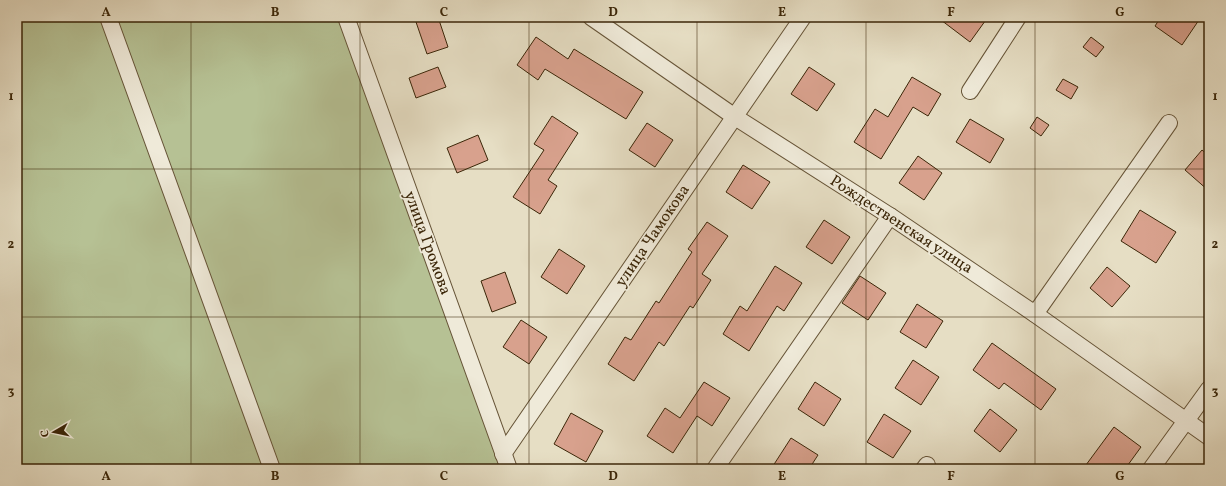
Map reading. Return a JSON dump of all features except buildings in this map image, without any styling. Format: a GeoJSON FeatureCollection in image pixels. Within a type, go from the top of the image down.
{"type":"FeatureCollection","features":[{"type":"Feature","properties":{"kind":"street"},"geometry":{"type":"LineString","coordinates":[[108,17],[272,469]]}},
{"type":"Feature","properties":{"kind":"street","name":"улица Громова"},"geometry":{"type":"LineString","coordinates":[[346,17],[506,462]]}},
{"type":"Feature","properties":{"kind":"street","name":"Рождественская улица"},"geometry":{"type":"LineString","coordinates":[[591,17],[735,117],[890,216],[1035,314],[1209,437]]}},
{"type":"Feature","properties":{"kind":"street","name":"улица Чамокова"},"geometry":{"type":"LineString","coordinates":[[506,462],[802,17]]}},
{"type":"Feature","properties":{"kind":"street"},"geometry":{"type":"LineString","coordinates":[[970,91],[1018,17]]}},
{"type":"Feature","properties":{"kind":"street"},"geometry":{"type":"LineString","coordinates":[[1035,314],[1169,123]]}},
{"type":"Feature","properties":{"kind":"street"},"geometry":{"type":"LineString","coordinates":[[715,469],[890,216]]}},
{"type":"Feature","properties":{"kind":"street"},"geometry":{"type":"LineString","coordinates":[[1151,469],[1209,389]]}},
{"type":"Feature","properties":{"kind":"green space"},"geometry":{"type":"Polygon","coordinates":[[[17,17],[349,17],[517,469],[17,469],[17,17]]]}}]}
